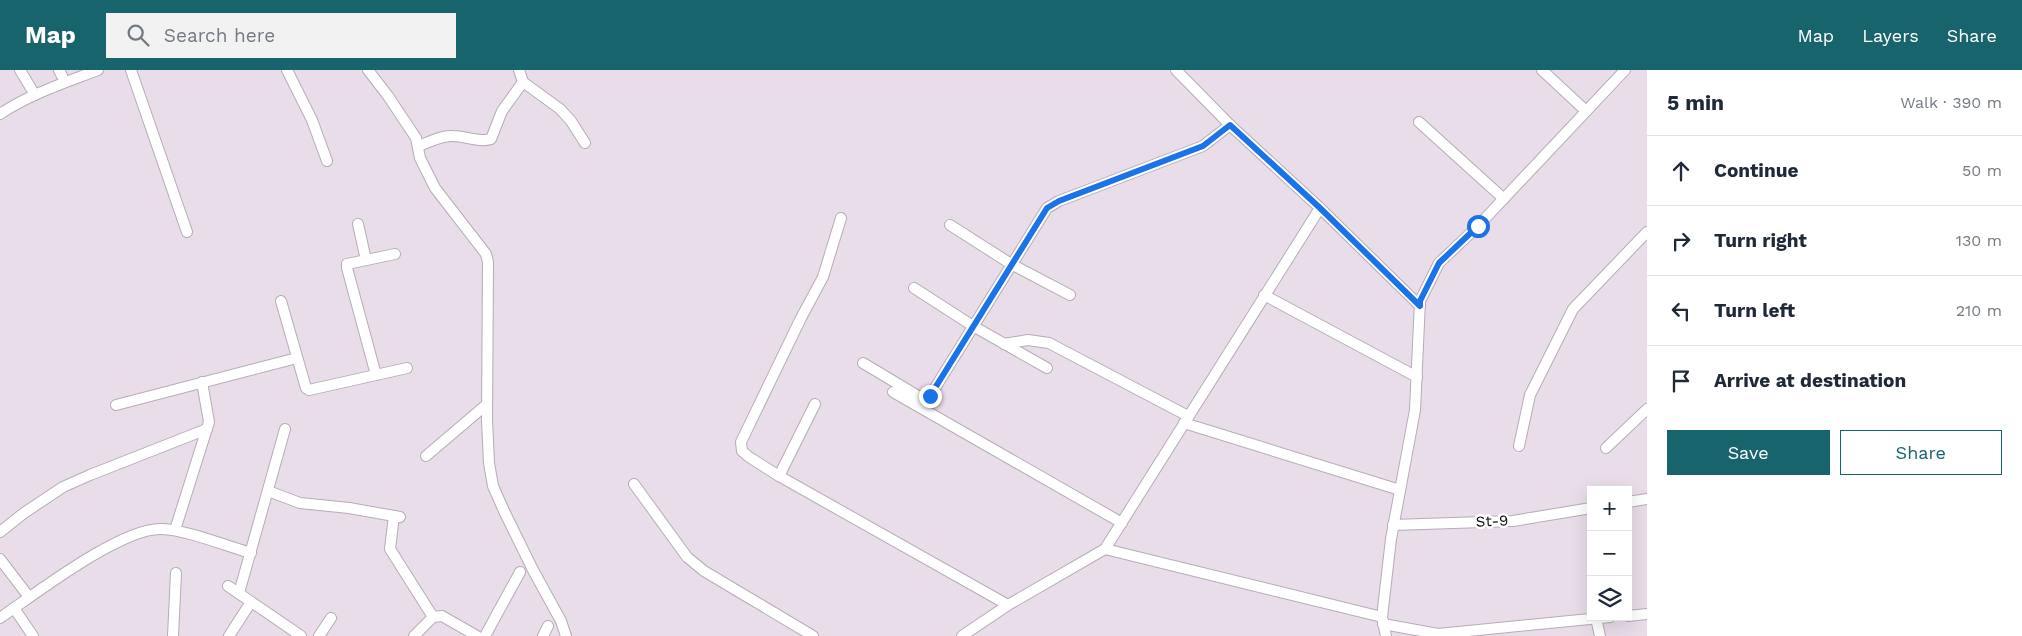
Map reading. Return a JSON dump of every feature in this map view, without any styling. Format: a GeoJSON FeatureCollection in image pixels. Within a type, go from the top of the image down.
{"type":"FeatureCollection","features":[{"type":"Feature","properties":{"kind":"street"},"geometry":{"type":"LineString","coordinates":[[20,70],[34,95]]}},
{"type":"Feature","properties":{"kind":"street"},"geometry":{"type":"LineString","coordinates":[[59,70],[66,82]]}},
{"type":"Feature","properties":{"kind":"street"},"geometry":{"type":"LineString","coordinates":[[0,114],[34,95],[98,70]]}},
{"type":"Feature","properties":{"kind":"street"},"geometry":{"type":"LineString","coordinates":[[130,70],[187,232]]}},
{"type":"Feature","properties":{"kind":"street"},"geometry":{"type":"LineString","coordinates":[[287,70],[312,120],[326,160]]}},
{"type":"Feature","properties":{"kind":"street"},"geometry":{"type":"LineString","coordinates":[[368,70],[416,138],[420,158],[435,188],[486,254],[488,262],[486,404],[489,463],[494,486],[508,520],[561,621],[566,636]]}},
{"type":"Feature","properties":{"kind":"street"},"geometry":{"type":"LineString","coordinates":[[519,70],[523,82],[560,109],[571,121],[585,143]]}},
{"type":"Feature","properties":{"kind":"street"},"geometry":{"type":"LineString","coordinates":[[1176,70],[1230,125],[1320,208],[1420,306]]}},
{"type":"Feature","properties":{"kind":"street"},"geometry":{"type":"LineString","coordinates":[[1542,70],[1586,111]]}},
{"type":"Feature","properties":{"kind":"street"},"geometry":{"type":"LineString","coordinates":[[1386,636],[1382,620],[1393,525],[1415,410],[1420,301],[1439,263],[1504,199],[1625,70]]}},
{"type":"Feature","properties":{"kind":"street"},"geometry":{"type":"LineString","coordinates":[[418,146],[450,135],[468,137],[484,142],[491,139],[502,111],[523,82]]}},
{"type":"Feature","properties":{"kind":"street"},"geometry":{"type":"LineString","coordinates":[[1419,122],[1504,199]]}},
{"type":"Feature","properties":{"kind":"street"},"geometry":{"type":"LineString","coordinates":[[928,402],[1047,208],[1059,201],[1203,146],[1230,125]]}},
{"type":"Feature","properties":{"kind":"street"},"geometry":{"type":"LineString","coordinates":[[962,636],[1008,605],[1105,549],[1320,208]]}},
{"type":"Feature","properties":{"kind":"street"},"geometry":{"type":"LineString","coordinates":[[841,218],[823,277],[741,442],[742,450],[748,457],[780,476],[1008,605]]}},
{"type":"Feature","properties":{"kind":"street"},"geometry":{"type":"LineString","coordinates":[[358,224],[366,260]]}},
{"type":"Feature","properties":{"kind":"street"},"geometry":{"type":"LineString","coordinates":[[950,225],[1011,264],[1070,295]]}},
{"type":"Feature","properties":{"kind":"street"},"geometry":{"type":"LineString","coordinates":[[1519,446],[1530,395],[1573,309],[1647,232]]}},
{"type":"Feature","properties":{"kind":"street"},"geometry":{"type":"LineString","coordinates":[[376,375],[347,264],[396,254]]}},
{"type":"Feature","properties":{"kind":"street"},"geometry":{"type":"LineString","coordinates":[[914,288],[973,326],[1047,368]]}},
{"type":"Feature","properties":{"kind":"street"},"geometry":{"type":"LineString","coordinates":[[1264,295],[1417,377]]}},
{"type":"Feature","properties":{"kind":"street"},"geometry":{"type":"LineString","coordinates":[[282,301],[306,388],[309,390],[407,368]]}},
{"type":"Feature","properties":{"kind":"street"},"geometry":{"type":"LineString","coordinates":[[1004,344],[1028,340],[1049,343],[1186,420],[1400,490]]}},
{"type":"Feature","properties":{"kind":"street"},"geometry":{"type":"LineString","coordinates":[[116,406],[297,358]]}},
{"type":"Feature","properties":{"kind":"street"},"geometry":{"type":"LineString","coordinates":[[863,362],[928,402],[937,418]]}},
{"type":"Feature","properties":{"kind":"street"},"geometry":{"type":"LineString","coordinates":[[175,530],[207,429],[208,422],[202,382]]}},
{"type":"Feature","properties":{"kind":"street"},"geometry":{"type":"LineString","coordinates":[[893,392],[1122,523]]}},
{"type":"Feature","properties":{"kind":"street"},"geometry":{"type":"LineString","coordinates":[[426,456],[486,404]]}},
{"type":"Feature","properties":{"kind":"street"},"geometry":{"type":"LineString","coordinates":[[780,476],[815,404]]}},
{"type":"Feature","properties":{"kind":"street"},"geometry":{"type":"LineString","coordinates":[[1606,448],[1647,409]]}},
{"type":"Feature","properties":{"kind":"street"},"geometry":{"type":"LineString","coordinates":[[0,532],[24,513],[63,487],[207,429]]}},
{"type":"Feature","properties":{"kind":"street"},"geometry":{"type":"LineString","coordinates":[[239,593],[285,429]]}},
{"type":"Feature","properties":{"kind":"street"},"geometry":{"type":"LineString","coordinates":[[634,484],[687,557],[704,571],[813,636]]}},
{"type":"Feature","properties":{"kind":"street"},"geometry":{"type":"LineString","coordinates":[[268,491],[300,503],[349,508],[397,517],[390,549],[433,617]]}},
{"type":"Feature","properties":{"kind":"street"},"geometry":{"type":"LineString","coordinates":[[1632,501],[1647,499]]}},
{"type":"Feature","properties":{"kind":"street","name":"St-9"},"geometry":{"type":"LineString","coordinates":[[1393,525],[1513,521],[1587,509]]}},
{"type":"Feature","properties":{"kind":"street"},"geometry":{"type":"LineString","coordinates":[[0,618],[66,572],[130,535],[161,528],[175,530],[251,553]]}},
{"type":"Feature","properties":{"kind":"street"},"geometry":{"type":"LineString","coordinates":[[1105,549],[1438,634],[1500,632],[1587,619]]}},
{"type":"Feature","properties":{"kind":"street"},"geometry":{"type":"LineString","coordinates":[[0,559],[29,598]]}},
{"type":"Feature","properties":{"kind":"street"},"geometry":{"type":"LineString","coordinates":[[485,636],[520,572]]}},
{"type":"Feature","properties":{"kind":"street"},"geometry":{"type":"LineString","coordinates":[[173,636],[176,573]]}},
{"type":"Feature","properties":{"kind":"street"},"geometry":{"type":"LineString","coordinates":[[228,586],[301,636]]}},
{"type":"Feature","properties":{"kind":"street"},"geometry":{"type":"LineString","coordinates":[[229,636],[251,602]]}},
{"type":"Feature","properties":{"kind":"street"},"geometry":{"type":"LineString","coordinates":[[14,608],[33,636]]}},
{"type":"Feature","properties":{"kind":"street"},"geometry":{"type":"LineString","coordinates":[[1632,616],[1647,614]]}},
{"type":"Feature","properties":{"kind":"street"},"geometry":{"type":"LineString","coordinates":[[414,636],[433,617],[442,616],[477,636]]}},
{"type":"Feature","properties":{"kind":"street"},"geometry":{"type":"LineString","coordinates":[[319,636],[331,618]]}},
{"type":"Feature","properties":{"kind":"street"},"geometry":{"type":"LineString","coordinates":[[1597,621],[1600,636]]}},
{"type":"Feature","properties":{"kind":"street"},"geometry":{"type":"LineString","coordinates":[[543,636],[548,626]]}},
{"type":"Feature","properties":{"kind":"route"},"geometry":{"type":"LineString","coordinates":[[930,396],[1047,208],[1059,201],[1203,146],[1230,125],[1320,208],[1420,306],[1420,301],[1439,263],[1478,226]]}}]}
